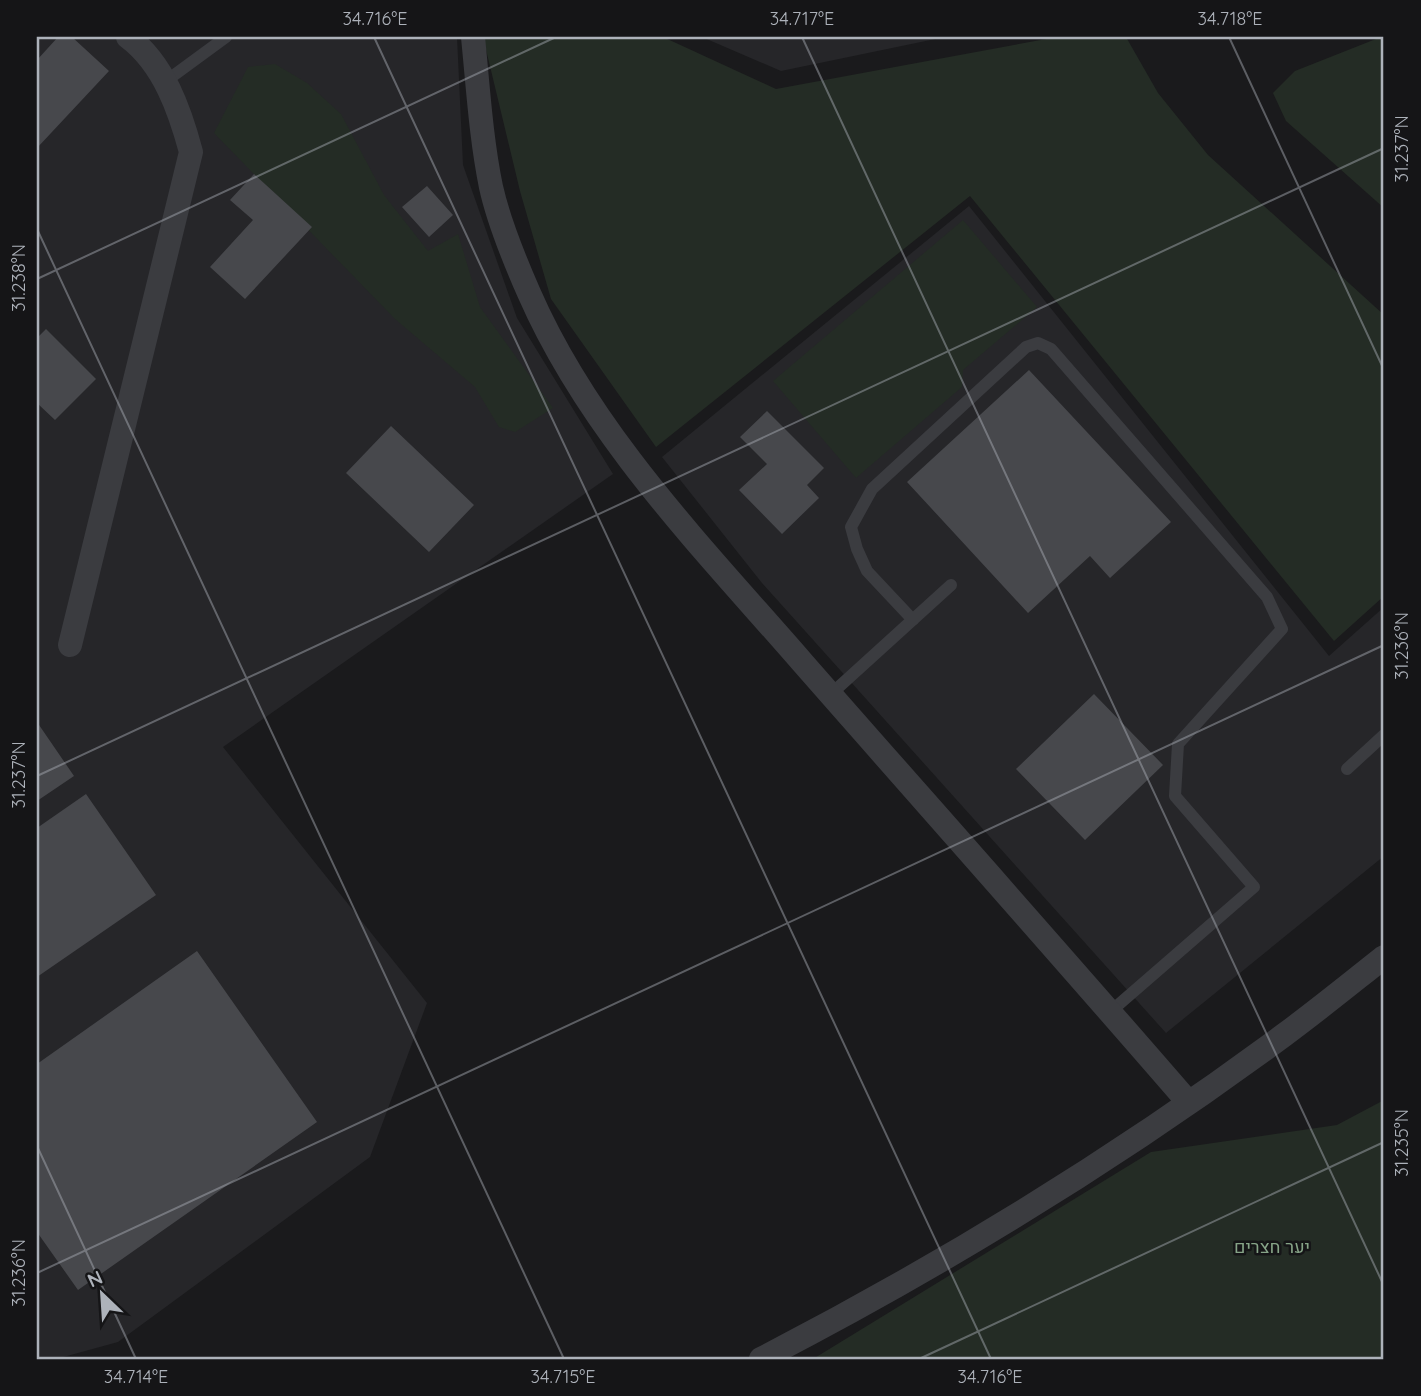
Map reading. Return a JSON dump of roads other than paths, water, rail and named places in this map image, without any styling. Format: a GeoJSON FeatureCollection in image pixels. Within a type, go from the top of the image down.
{"type":"FeatureCollection","features":[{"type":"Feature","properties":{"kind":"street"},"geometry":{"type":"LineString","coordinates":[[70,645],[191,152],[182,116],[166,81],[137,43],[128,37]]}},
{"type":"Feature","properties":{"kind":"street"},"geometry":{"type":"LineString","coordinates":[[473,37],[481,131],[492,190],[506,236],[530,295],[557,350],[595,411],[692,536],[1189,1102]]}},
{"type":"Feature","properties":{"kind":"street"},"geometry":{"type":"LineString","coordinates":[[761,1359],[808,1335],[1046,1198],[1285,1034],[1384,957]]}},
{"type":"Feature","properties":{"kind":"lane"},"geometry":{"type":"LineString","coordinates":[[166,81],[226,37]]}},
{"type":"Feature","properties":{"kind":"lane"},"geometry":{"type":"LineString","coordinates":[[913,620],[867,571],[851,527],[873,489],[1026,347],[1038,343],[1051,349],[1267,597],[1282,629],[1178,744],[1175,796],[1254,887],[1110,1012]]}},
{"type":"Feature","properties":{"kind":"lane"},"geometry":{"type":"LineString","coordinates":[[831,694],[951,585]]}},
{"type":"Feature","properties":{"kind":"lane"},"geometry":{"type":"LineString","coordinates":[[1347,769],[1384,735]]}},
{"type":"Feature","properties":{"kind":"park label","name":"יער חצרים"},"geometry":{"type":"Point","coordinates":[1272,1246]}}]}
